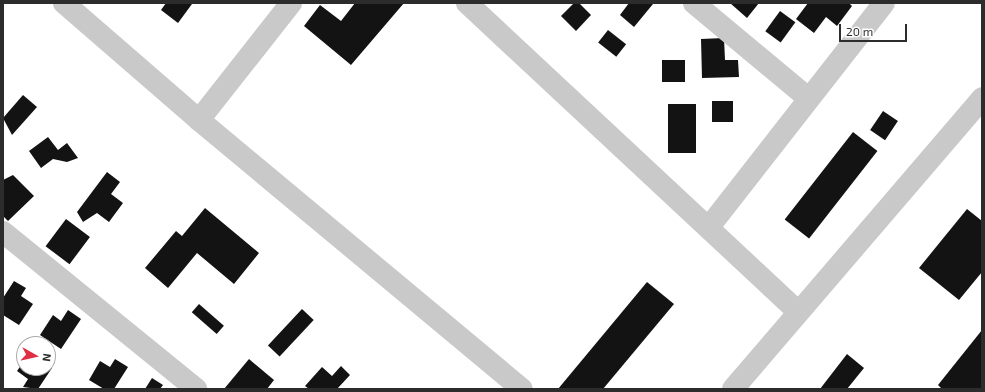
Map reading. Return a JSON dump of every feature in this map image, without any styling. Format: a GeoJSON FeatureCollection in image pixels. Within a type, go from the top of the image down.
{"type":"FeatureCollection","features":[{"type":"Feature","properties":{"kind":"street"},"geometry":{"type":"LineString","coordinates":[[64,3],[199,120],[522,389]]}},
{"type":"Feature","properties":{"kind":"street"},"geometry":{"type":"LineString","coordinates":[[199,120],[291,3]]}},
{"type":"Feature","properties":{"kind":"street"},"geometry":{"type":"LineString","coordinates":[[467,3],[709,227],[798,312]]}},
{"type":"Feature","properties":{"kind":"street"},"geometry":{"type":"LineString","coordinates":[[694,3],[808,98]]}},
{"type":"Feature","properties":{"kind":"street"},"geometry":{"type":"LineString","coordinates":[[709,227],[808,98],[884,3]]}},
{"type":"Feature","properties":{"kind":"street"},"geometry":{"type":"LineString","coordinates":[[733,389],[982,98]]}},
{"type":"Feature","properties":{"kind":"street"},"geometry":{"type":"LineString","coordinates":[[3,232],[196,389]]}},
{"type":"Feature","properties":{"kind":"building"},"geometry":{"type":"Polygon","coordinates":[[[166,3],[192,4],[178,23],[161,10],[166,3]]]}},
{"type":"Feature","properties":{"kind":"building"},"geometry":{"type":"Polygon","coordinates":[[[355,3],[404,3],[351,65],[304,26],[320,5],[341,21],[355,3]]]}},
{"type":"Feature","properties":{"kind":"building"},"geometry":{"type":"Polygon","coordinates":[[[574,3],[579,3],[591,15],[576,31],[561,16],[574,3]]]}},
{"type":"Feature","properties":{"kind":"building"},"geometry":{"type":"Polygon","coordinates":[[[629,3],[653,4],[634,27],[620,15],[629,3]]]}},
{"type":"Feature","properties":{"kind":"building"},"geometry":{"type":"Polygon","coordinates":[[[730,3],[759,3],[747,18],[730,3]]]}},
{"type":"Feature","properties":{"kind":"building"},"geometry":{"type":"Polygon","coordinates":[[[808,3],[849,3],[852,6],[837,26],[826,17],[814,33],[796,19],[808,3]]]}},
{"type":"Feature","properties":{"kind":"building"},"geometry":{"type":"Polygon","coordinates":[[[780,11],[795,22],[781,42],[765,31],[780,11]]]}},
{"type":"Feature","properties":{"kind":"building"},"geometry":{"type":"Polygon","coordinates":[[[608,30],[626,44],[616,57],[598,43],[608,30]]]}},
{"type":"Feature","properties":{"kind":"building"},"geometry":{"type":"Polygon","coordinates":[[[724,38],[725,60],[738,60],[739,77],[702,78],[701,39],[724,38]]]}},
{"type":"Feature","properties":{"kind":"building"},"geometry":{"type":"Polygon","coordinates":[[[662,60],[685,60],[685,82],[662,82],[662,60]]]}},
{"type":"Feature","properties":{"kind":"building"},"geometry":{"type":"Polygon","coordinates":[[[23,95],[37,107],[12,135],[3,118],[23,95]]]}},
{"type":"Feature","properties":{"kind":"building"},"geometry":{"type":"Polygon","coordinates":[[[712,101],[733,101],[733,122],[712,122],[712,101]]]}},
{"type":"Feature","properties":{"kind":"building"},"geometry":{"type":"Polygon","coordinates":[[[668,104],[696,104],[696,153],[668,153],[668,104]]]}},
{"type":"Feature","properties":{"kind":"building"},"geometry":{"type":"Polygon","coordinates":[[[883,111],[898,121],[885,140],[870,130],[883,111]]]}},
{"type":"Feature","properties":{"kind":"building"},"geometry":{"type":"Polygon","coordinates":[[[853,132],[877,151],[809,239],[785,219],[853,132]]]}},
{"type":"Feature","properties":{"kind":"building"},"geometry":{"type":"Polygon","coordinates":[[[48,137],[58,150],[67,143],[78,158],[67,162],[53,159],[41,168],[29,151],[48,137]]]}},
{"type":"Feature","properties":{"kind":"building"},"geometry":{"type":"Polygon","coordinates":[[[107,172],[120,182],[111,194],[123,203],[109,222],[97,213],[83,222],[77,212],[107,172]]]}},
{"type":"Feature","properties":{"kind":"building"},"geometry":{"type":"Polygon","coordinates":[[[13,175],[34,196],[8,221],[3,216],[3,180],[13,175]]]}},
{"type":"Feature","properties":{"kind":"building"},"geometry":{"type":"Polygon","coordinates":[[[205,208],[259,253],[234,284],[197,253],[168,288],[145,268],[176,231],[182,236],[205,208]]]}},
{"type":"Feature","properties":{"kind":"building"},"geometry":{"type":"Polygon","coordinates":[[[967,209],[982,221],[982,272],[959,300],[919,268],[967,209]]]}},
{"type":"Feature","properties":{"kind":"building"},"geometry":{"type":"Polygon","coordinates":[[[66,219],[90,237],[69,264],[46,246],[66,219]]]}},
{"type":"Feature","properties":{"kind":"building"},"geometry":{"type":"Polygon","coordinates":[[[14,281],[26,288],[21,296],[33,304],[19,325],[3,315],[3,298],[14,281]]]}},
{"type":"Feature","properties":{"kind":"building"},"geometry":{"type":"Polygon","coordinates":[[[647,282],[674,304],[603,389],[558,389],[647,282]]]}},
{"type":"Feature","properties":{"kind":"building"},"geometry":{"type":"Polygon","coordinates":[[[199,304],[224,326],[217,334],[192,312],[199,304]]]}},
{"type":"Feature","properties":{"kind":"building"},"geometry":{"type":"Polygon","coordinates":[[[302,309],[314,320],[280,356],[268,346],[302,309]]]}},
{"type":"Feature","properties":{"kind":"building"},"geometry":{"type":"Polygon","coordinates":[[[68,310],[81,319],[61,349],[56,346],[56,336],[40,335],[53,315],[61,321],[68,310]]]}},
{"type":"Feature","properties":{"kind":"building"},"geometry":{"type":"Polygon","coordinates":[[[982,330],[982,389],[942,389],[938,385],[982,330]]]}},
{"type":"Feature","properties":{"kind":"building"},"geometry":{"type":"Polygon","coordinates":[[[847,354],[864,368],[847,389],[820,389],[847,354]]]}},
{"type":"Feature","properties":{"kind":"building"},"geometry":{"type":"Polygon","coordinates":[[[115,359],[128,367],[114,389],[104,389],[89,380],[100,361],[110,367],[115,359]]]}},
{"type":"Feature","properties":{"kind":"building"},"geometry":{"type":"Polygon","coordinates":[[[249,359],[274,380],[267,389],[224,389],[249,359]]]}},
{"type":"Feature","properties":{"kind":"building"},"geometry":{"type":"Polygon","coordinates":[[[341,366],[350,375],[337,389],[309,389],[305,386],[322,367],[332,376],[341,366]]]}},
{"type":"Feature","properties":{"kind":"building"},"geometry":{"type":"Polygon","coordinates":[[[24,376],[47,376],[38,389],[23,387],[28,379],[24,376]]]}},
{"type":"Feature","properties":{"kind":"building"},"geometry":{"type":"Polygon","coordinates":[[[152,378],[163,385],[160,389],[145,389],[152,378]]]}}]}
